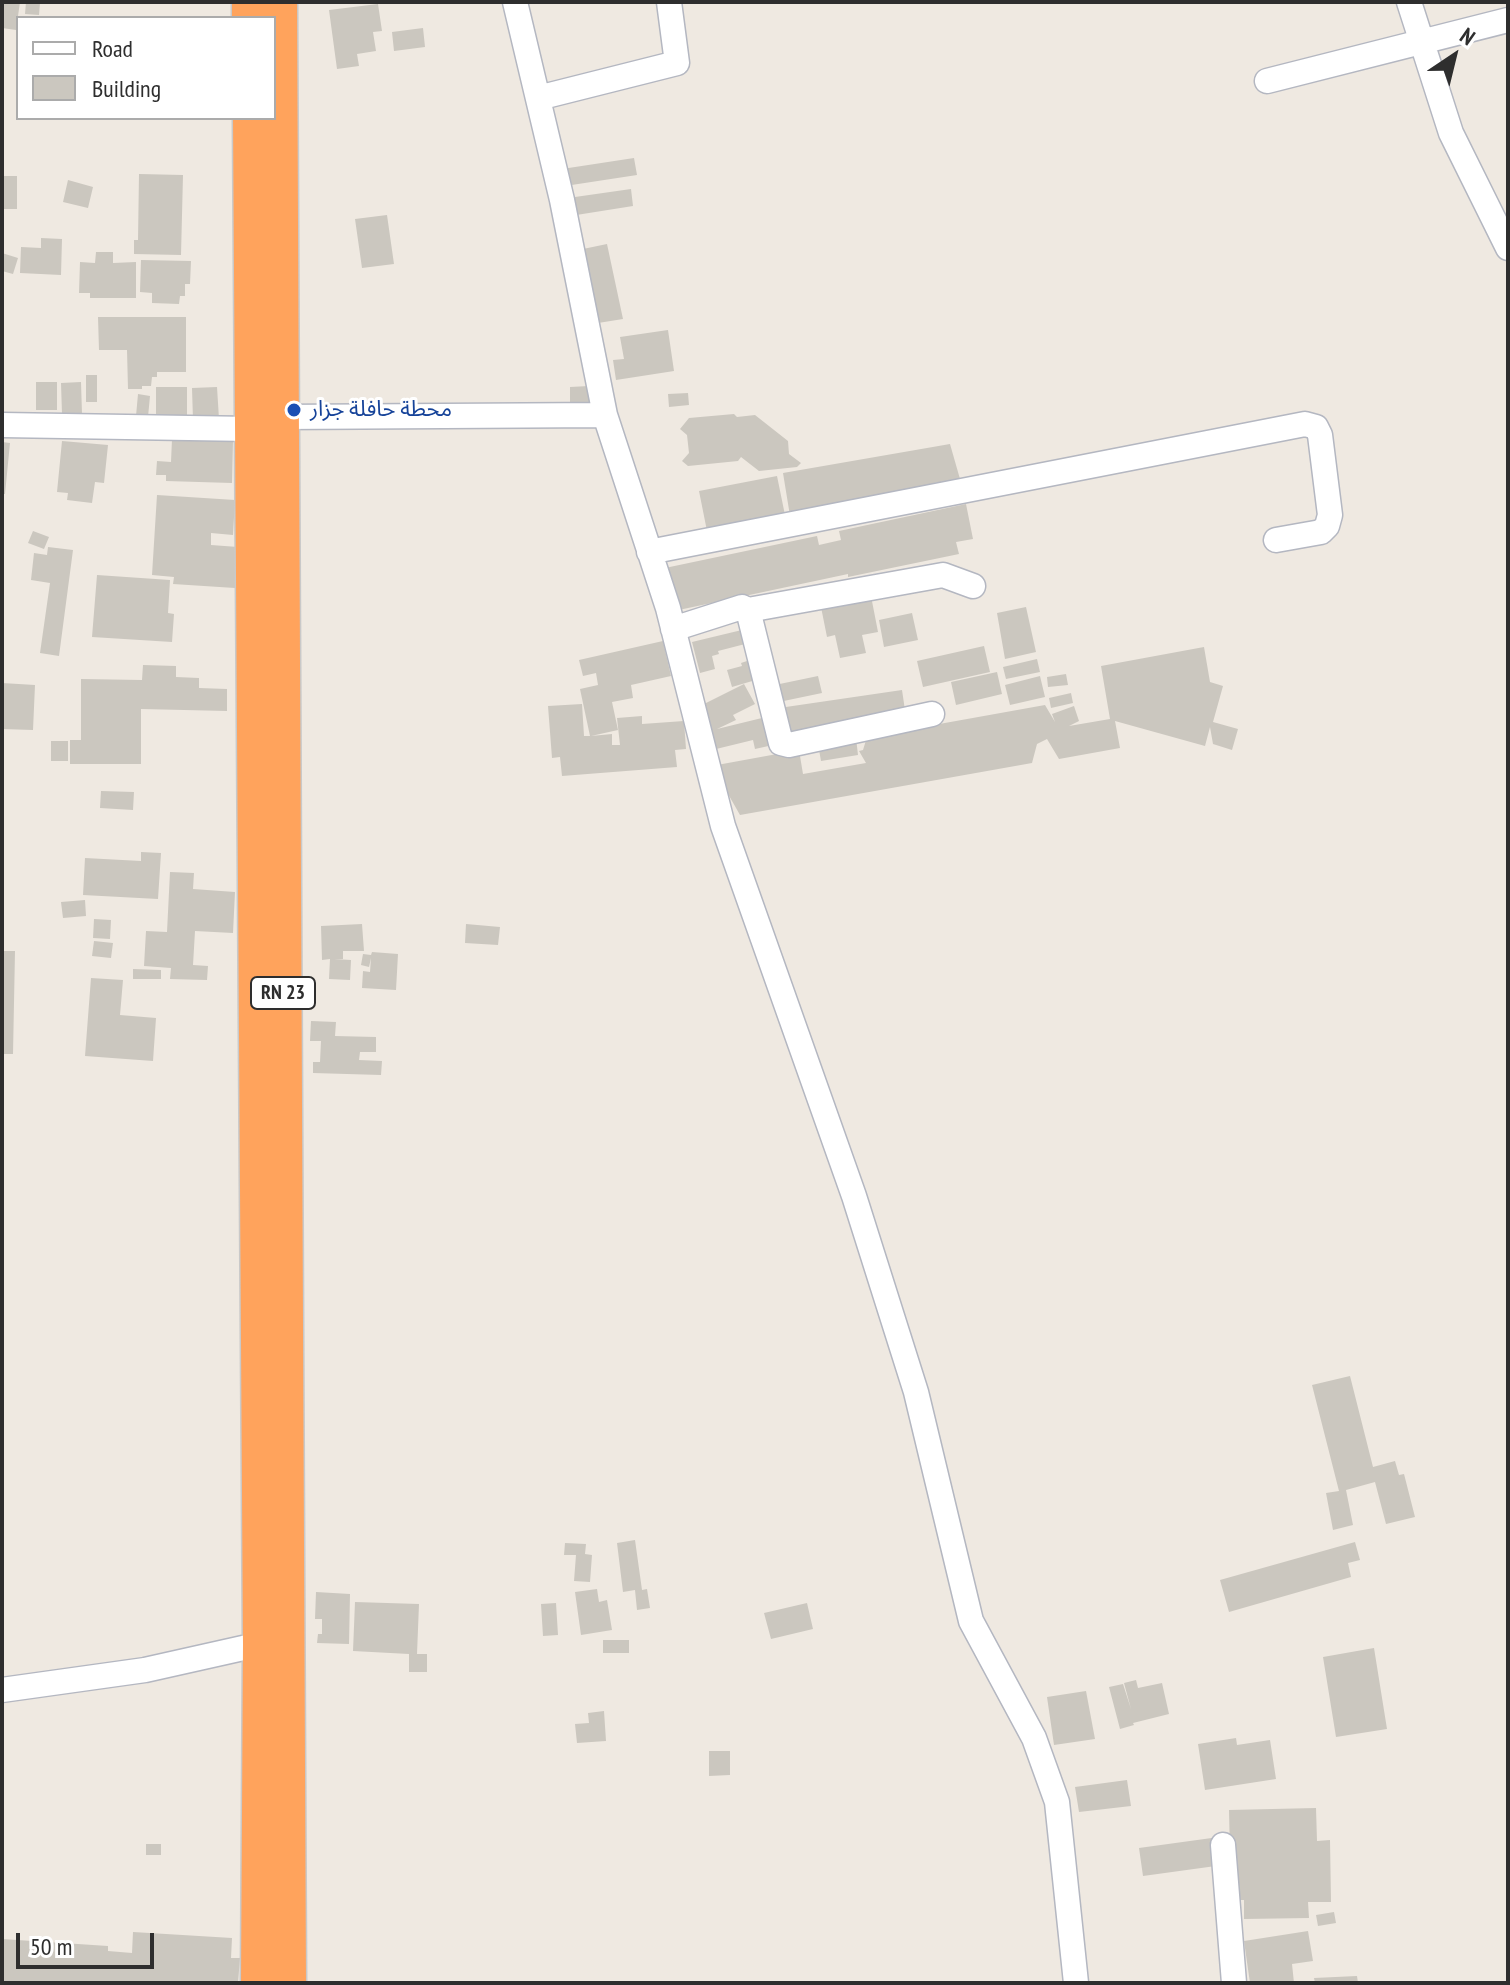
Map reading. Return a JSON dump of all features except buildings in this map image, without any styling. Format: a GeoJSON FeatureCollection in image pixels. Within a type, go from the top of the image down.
{"type":"FeatureCollection","features":[{"type":"Feature","properties":{"kind":"highway","name":"RN 23"},"geometry":{"type":"LineString","coordinates":[[276,99],[279,2]]}},
{"type":"Feature","properties":{"kind":"highway","name":"RN 23"},"geometry":{"type":"LineString","coordinates":[[251,120],[266,423],[288,1983]]}},
{"type":"Feature","properties":{"kind":"highway","name":"RN 23"},"geometry":{"type":"LineString","coordinates":[[259,1983],[266,423],[275,120]]}},
{"type":"Feature","properties":{"kind":"street"},"geometry":{"type":"LineString","coordinates":[[515,2],[562,200],[605,415],[673,629],[723,826],[854,1196],[916,1392],[971,1621],[1034,1738],[1057,1802],[1076,1983]]}},
{"type":"Feature","properties":{"kind":"street"},"geometry":{"type":"LineString","coordinates":[[538,98],[677,63],[669,2]]}},
{"type":"Feature","properties":{"kind":"street"},"geometry":{"type":"LineString","coordinates":[[1409,2],[1451,133],[1508,248]]}},
{"type":"Feature","properties":{"kind":"street"},"geometry":{"type":"LineString","coordinates":[[1267,81],[1508,20]]}},
{"type":"Feature","properties":{"kind":"street"},"geometry":{"type":"LineString","coordinates":[[2,425],[605,415]]}},
{"type":"Feature","properties":{"kind":"street"},"geometry":{"type":"LineString","coordinates":[[649,552],[1305,424],[1316,427],[1320,435],[1330,515],[1327,526],[1321,532],[1276,540]]}},
{"type":"Feature","properties":{"kind":"street"},"geometry":{"type":"LineString","coordinates":[[673,629],[742,607],[748,610],[943,575],[973,586]]}},
{"type":"Feature","properties":{"kind":"street"},"geometry":{"type":"LineString","coordinates":[[748,610],[781,743],[789,745],[932,714]]}},
{"type":"Feature","properties":{"kind":"street"},"geometry":{"type":"LineString","coordinates":[[2,1690],[145,1670],[261,1644]]}},
{"type":"Feature","properties":{"kind":"street"},"geometry":{"type":"LineString","coordinates":[[1223,1845],[1234,1983]]}},
{"type":"Feature","properties":{"kind":"place","name":"محطة حافلة جزار"},"geometry":{"type":"Point","coordinates":[294,410]}}]}
